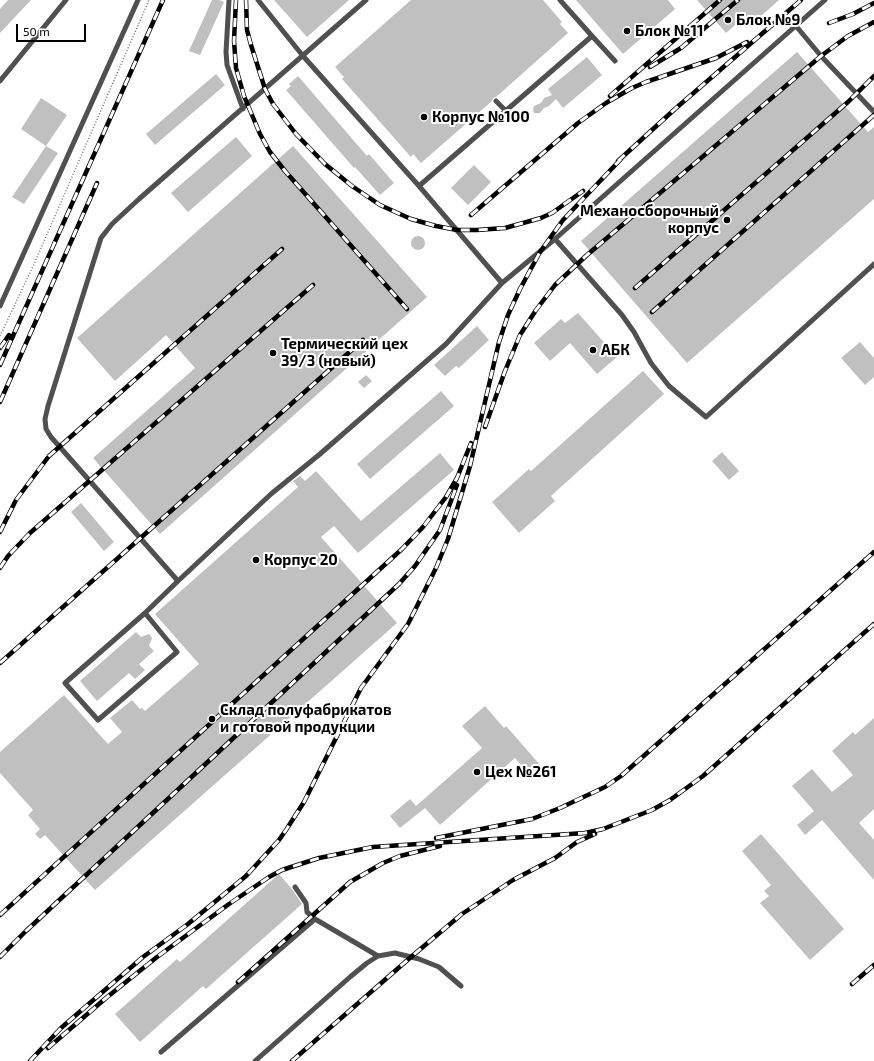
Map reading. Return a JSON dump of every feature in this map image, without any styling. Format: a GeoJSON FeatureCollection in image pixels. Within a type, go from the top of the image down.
{"type":"FeatureCollection","features":[{"type":"Feature","properties":{"kind":"lane"},"geometry":{"type":"LineString","coordinates":[[0,81],[66,0]]}},
{"type":"Feature","properties":{"kind":"lane"},"geometry":{"type":"LineString","coordinates":[[0,306],[138,0]]}},
{"type":"Feature","properties":{"kind":"lane"},"geometry":{"type":"LineString","coordinates":[[229,0],[226,52],[227,65],[243,109]]}},
{"type":"Feature","properties":{"kind":"lane"},"geometry":{"type":"LineString","coordinates":[[258,0],[303,56],[419,186],[502,283]]}},
{"type":"Feature","properties":{"kind":"lane"},"geometry":{"type":"LineString","coordinates":[[178,581],[51,437],[46,429],[45,419],[50,399],[101,238],[112,224],[139,199],[366,0]]}},
{"type":"Feature","properties":{"kind":"lane"},"geometry":{"type":"LineString","coordinates":[[560,0],[615,61]]}},
{"type":"Feature","properties":{"kind":"lane"},"geometry":{"type":"LineString","coordinates":[[145,613],[177,652],[98,720],[65,683],[145,613],[271,494],[320,454],[446,344],[502,283],[555,240],[825,0]]}},
{"type":"Feature","properties":{"kind":"lane"},"geometry":{"type":"LineString","coordinates":[[796,26],[821,56],[874,112]]}},
{"type":"Feature","properties":{"kind":"lane"},"geometry":{"type":"LineString","coordinates":[[419,186],[592,36]]}},
{"type":"Feature","properties":{"kind":"lane"},"geometry":{"type":"LineString","coordinates":[[496,102],[506,111]]}},
{"type":"Feature","properties":{"kind":"lane"},"geometry":{"type":"LineString","coordinates":[[555,240],[622,315],[634,332],[651,363],[669,386],[706,417],[874,264]]}},
{"type":"Feature","properties":{"kind":"lane"},"geometry":{"type":"LineString","coordinates":[[295,887],[306,903],[307,912],[315,919],[378,956]]}},
{"type":"Feature","properties":{"kind":"lane"},"geometry":{"type":"LineString","coordinates":[[161,1052],[315,919]]}},
{"type":"Feature","properties":{"kind":"lane"},"geometry":{"type":"LineString","coordinates":[[255,1061],[366,963],[378,956],[395,953],[419,959],[439,967],[461,986]]}},
{"type":"Feature","properties":{"kind":"path"},"geometry":{"type":"LineString","coordinates":[[0,336],[35,262],[148,0]]}},
{"type":"Feature","properties":{"kind":"building"},"geometry":{"type":"Polygon","coordinates":[[[8,0],[31,0],[0,33],[0,9],[8,0]]]}},
{"type":"Feature","properties":{"kind":"building"},"geometry":{"type":"Polygon","coordinates":[[[212,0],[224,2],[200,55],[189,51],[212,0]]]}},
{"type":"Feature","properties":{"kind":"building"},"geometry":{"type":"Polygon","coordinates":[[[274,0],[349,0],[307,37],[274,0]]]}},
{"type":"Feature","properties":{"kind":"building","name":"Корпус №100"},"geometry":{"type":"Polygon","coordinates":[[[411,0],[543,0],[562,22],[560,24],[568,33],[421,163],[413,154],[411,157],[342,79],[344,77],[335,67],[411,0]]]}},
{"type":"Feature","properties":{"kind":"building","name":"Блок №11"},"geometry":{"type":"Polygon","coordinates":[[[576,0],[668,0],[675,9],[623,54],[576,0]]]}},
{"type":"Feature","properties":{"kind":"building","name":"Блок №9"},"geometry":{"type":"Polygon","coordinates":[[[697,0],[779,0],[752,24],[745,16],[726,33],[697,0]]]}},
{"type":"Feature","properties":{"kind":"building","name":"Механосборочный корпус"},"geometry":{"type":"Polygon","coordinates":[[[797,52],[868,132],[874,127],[874,199],[687,363],[581,241],[797,52]]]}},
{"type":"Feature","properties":{"kind":"building"},"geometry":{"type":"Polygon","coordinates":[[[587,57],[602,75],[563,108],[556,99],[540,113],[534,113],[534,106],[541,103],[544,98],[552,95],[548,89],[587,57]]]}},
{"type":"Feature","properties":{"kind":"building"},"geometry":{"type":"Polygon","coordinates":[[[216,74],[225,85],[155,145],[146,134],[216,74]]]}},
{"type":"Feature","properties":{"kind":"building"},"geometry":{"type":"Polygon","coordinates":[[[298,76],[367,156],[369,154],[394,183],[380,195],[355,167],[354,168],[286,90],[291,86],[289,84],[298,76]]]}},
{"type":"Feature","properties":{"kind":"building"},"geometry":{"type":"Polygon","coordinates":[[[41,98],[67,115],[46,146],[21,129],[41,98]]]}},
{"type":"Feature","properties":{"kind":"building"},"geometry":{"type":"Polygon","coordinates":[[[236,137],[252,156],[188,212],[171,193],[236,137]]]}},
{"type":"Feature","properties":{"kind":"building"},"geometry":{"type":"Polygon","coordinates":[[[46,146],[58,153],[24,204],[12,197],[46,146]]]}},
{"type":"Feature","properties":{"kind":"building","name":"Термический цех 39/3 (новый)"},"geometry":{"type":"Polygon","coordinates":[[[293,146],[427,297],[160,534],[93,458],[195,368],[166,335],[115,381],[77,338],[293,146]]]}},
{"type":"Feature","properties":{"kind":"building"},"geometry":{"type":"Polygon","coordinates":[[[474,165],[491,182],[468,205],[451,188],[474,165]]]}},
{"type":"Feature","properties":{"kind":"building"},"geometry":{"type":"Polygon","coordinates":[[[415,236],[421,236],[425,240],[425,246],[421,250],[415,250],[411,246],[411,240],[415,236]]]}},
{"type":"Feature","properties":{"kind":"building","name":"АБК"},"geometry":{"type":"Polygon","coordinates":[[[578,313],[617,357],[597,374],[570,343],[550,361],[534,343],[561,319],[565,323],[578,313]]]}},
{"type":"Feature","properties":{"kind":"building"},"geometry":{"type":"Polygon","coordinates":[[[477,326],[489,340],[459,368],[456,366],[445,376],[434,365],[477,326]]]}},
{"type":"Feature","properties":{"kind":"building"},"geometry":{"type":"Polygon","coordinates":[[[860,342],[874,358],[874,377],[865,385],[841,358],[860,342]]]}},
{"type":"Feature","properties":{"kind":"building"},"geometry":{"type":"Polygon","coordinates":[[[643,371],[664,394],[551,496],[555,501],[519,533],[492,502],[529,469],[531,471],[643,371]]]}},
{"type":"Feature","properties":{"kind":"building"},"geometry":{"type":"Polygon","coordinates":[[[366,375],[372,381],[364,388],[358,382],[366,375]]]}},
{"type":"Feature","properties":{"kind":"building"},"geometry":{"type":"Polygon","coordinates":[[[441,391],[454,406],[370,479],[357,464],[441,391]]]}},
{"type":"Feature","properties":{"kind":"building"},"geometry":{"type":"Polygon","coordinates":[[[722,452],[739,471],[729,480],[712,461],[722,452]]]}},
{"type":"Feature","properties":{"kind":"building","name":"Склад полуфабрикатов и готовой продукции"},"geometry":{"type":"Polygon","coordinates":[[[440,453],[454,470],[358,553],[334,526],[321,537],[397,623],[95,890],[45,835],[40,839],[35,834],[40,829],[28,815],[33,810],[0,773],[0,752],[64,695],[108,744],[122,732],[110,718],[132,700],[140,709],[142,708],[145,711],[199,664],[155,614],[298,487],[293,481],[300,476],[305,481],[316,471],[361,521],[440,453]]]}},
{"type":"Feature","properties":{"kind":"building"},"geometry":{"type":"Polygon","coordinates":[[[81,503],[114,542],[104,551],[71,512],[81,503]]]}},
{"type":"Feature","properties":{"kind":"building"},"geometry":{"type":"Polygon","coordinates":[[[136,632],[141,637],[149,634],[152,638],[149,646],[154,651],[139,664],[145,670],[135,679],[129,673],[97,701],[80,681],[136,632]]]}},
{"type":"Feature","properties":{"kind":"building","name":"Цех №261"},"geometry":{"type":"Polygon","coordinates":[[[485,706],[504,728],[506,726],[542,767],[531,777],[515,758],[440,825],[425,808],[400,828],[390,816],[410,799],[416,806],[482,748],[462,726],[485,706]]]}},
{"type":"Feature","properties":{"kind":"building"},"geometry":{"type":"Polygon","coordinates":[[[874,718],[874,809],[859,823],[874,840],[874,880],[822,820],[805,835],[797,825],[814,811],[792,786],[812,769],[832,792],[853,775],[832,751],[853,732],[855,735],[874,718]]]}},
{"type":"Feature","properties":{"kind":"building"},"geometry":{"type":"Polygon","coordinates":[[[761,834],[844,929],[810,960],[760,903],[769,896],[764,891],[771,885],[742,851],[761,834]]]}},
{"type":"Feature","properties":{"kind":"building"},"geometry":{"type":"Polygon","coordinates":[[[279,874],[302,904],[206,989],[203,986],[140,1042],[115,1014],[177,959],[180,962],[279,874]]]}},
{"type":"Feature","properties":{"kind":"railway"},"geometry":{"type":"LineString","coordinates":[[0,365],[163,0]]}},
{"type":"Feature","properties":{"kind":"railway"},"geometry":{"type":"LineString","coordinates":[[236,0],[234,41],[236,68],[244,96],[260,134],[270,152],[285,171],[407,309]]}},
{"type":"Feature","properties":{"kind":"railway"},"geometry":{"type":"LineString","coordinates":[[246,0],[247,30],[265,89],[273,104],[296,134],[325,164],[352,186],[380,205],[411,219],[436,226],[457,230],[477,230],[505,228],[541,218],[552,213],[583,191]]}},
{"type":"Feature","properties":{"kind":"railway"},"geometry":{"type":"LineString","coordinates":[[610,96],[720,0]]}},
{"type":"Feature","properties":{"kind":"railway"},"geometry":{"type":"LineString","coordinates":[[650,67],[681,48],[738,0]]}},
{"type":"Feature","properties":{"kind":"railway"},"geometry":{"type":"LineString","coordinates":[[618,161],[675,109],[801,0]]}},
{"type":"Feature","properties":{"kind":"railway"},"geometry":{"type":"LineString","coordinates":[[829,23],[853,14],[874,3]]}},
{"type":"Feature","properties":{"kind":"railway"},"geometry":{"type":"LineString","coordinates":[[485,427],[505,371],[520,335],[536,310],[555,285],[587,255],[821,56],[848,36],[874,22]]}},
{"type":"Feature","properties":{"kind":"railway"},"geometry":{"type":"LineString","coordinates":[[471,215],[578,123],[606,103],[632,88],[716,58],[747,42]]}},
{"type":"Feature","properties":{"kind":"railway"},"geometry":{"type":"LineString","coordinates":[[635,288],[848,102],[874,76]]}},
{"type":"Feature","properties":{"kind":"railway"},"geometry":{"type":"LineString","coordinates":[[652,312],[874,115]]}},
{"type":"Feature","properties":{"kind":"railway"},"geometry":{"type":"LineString","coordinates":[[30,1061],[61,1028],[143,957],[188,924],[246,876],[279,840],[286,830],[304,802],[361,688],[408,624],[436,568],[448,539],[470,466],[499,342],[508,315],[520,289],[540,252],[563,220],[621,159]]}},
{"type":"Feature","properties":{"kind":"railway"},"geometry":{"type":"LineString","coordinates":[[0,402],[97,183]]}},
{"type":"Feature","properties":{"kind":"railway"},"geometry":{"type":"LineString","coordinates":[[0,532],[16,500],[49,456],[282,249]]}},
{"type":"Feature","properties":{"kind":"railway"},"geometry":{"type":"LineString","coordinates":[[0,568],[8,556],[30,533],[313,285]]}},
{"type":"Feature","properties":{"kind":"railway"},"geometry":{"type":"LineString","coordinates":[[0,348],[9,335]]}},
{"type":"Feature","properties":{"kind":"railway"},"geometry":{"type":"LineString","coordinates":[[0,663],[363,340]]}},
{"type":"Feature","properties":{"kind":"railway"},"geometry":{"type":"LineString","coordinates":[[0,915],[402,549],[423,527],[446,497],[457,478],[471,443]]}},
{"type":"Feature","properties":{"kind":"railway"},"geometry":{"type":"LineString","coordinates":[[0,957],[26,931],[399,584],[415,566],[440,530],[457,485]]}},
{"type":"Feature","properties":{"kind":"railway"},"geometry":{"type":"LineString","coordinates":[[436,838],[532,819],[605,787],[621,776],[874,552]]}},
{"type":"Feature","properties":{"kind":"railway"},"geometry":{"type":"LineString","coordinates":[[48,1048],[106,998],[157,957],[229,904],[282,870],[319,858],[373,847],[585,833],[603,829],[652,810],[670,800],[703,776],[874,624]]}},
{"type":"Feature","properties":{"kind":"railway"},"geometry":{"type":"LineString","coordinates":[[292,1061],[462,914],[513,880],[555,858],[577,842],[595,834]]}},
{"type":"Feature","properties":{"kind":"railway"},"geometry":{"type":"LineString","coordinates":[[238,982],[350,882],[383,863],[400,856],[440,846]]}},
{"type":"Feature","properties":{"kind":"railway"},"geometry":{"type":"LineString","coordinates":[[852,984],[874,965]]}},
{"type":"Feature","properties":{"kind":"place","name":"Блок №9"},"geometry":{"type":"Point","coordinates":[728,20]}},
{"type":"Feature","properties":{"kind":"place","name":"Блок №11"},"geometry":{"type":"Point","coordinates":[627,31]}},
{"type":"Feature","properties":{"kind":"place","name":"Корпус №100"},"geometry":{"type":"Point","coordinates":[424,117]}},
{"type":"Feature","properties":{"kind":"place","name":"Механосборочный корпус"},"geometry":{"type":"Point","coordinates":[727,220]}},
{"type":"Feature","properties":{"kind":"place","name":"АБК"},"geometry":{"type":"Point","coordinates":[593,350]}},
{"type":"Feature","properties":{"kind":"place","name":"Термический цех 39/3 (новый)"},"geometry":{"type":"Point","coordinates":[273,353]}},
{"type":"Feature","properties":{"kind":"place","name":"Корпус 20"},"geometry":{"type":"Point","coordinates":[256,560]}},
{"type":"Feature","properties":{"kind":"place","name":"Склад полуфабрикатов и готовой продукции"},"geometry":{"type":"Point","coordinates":[212,719]}},
{"type":"Feature","properties":{"kind":"place","name":"Цех №261"},"geometry":{"type":"Point","coordinates":[477,772]}}]}
